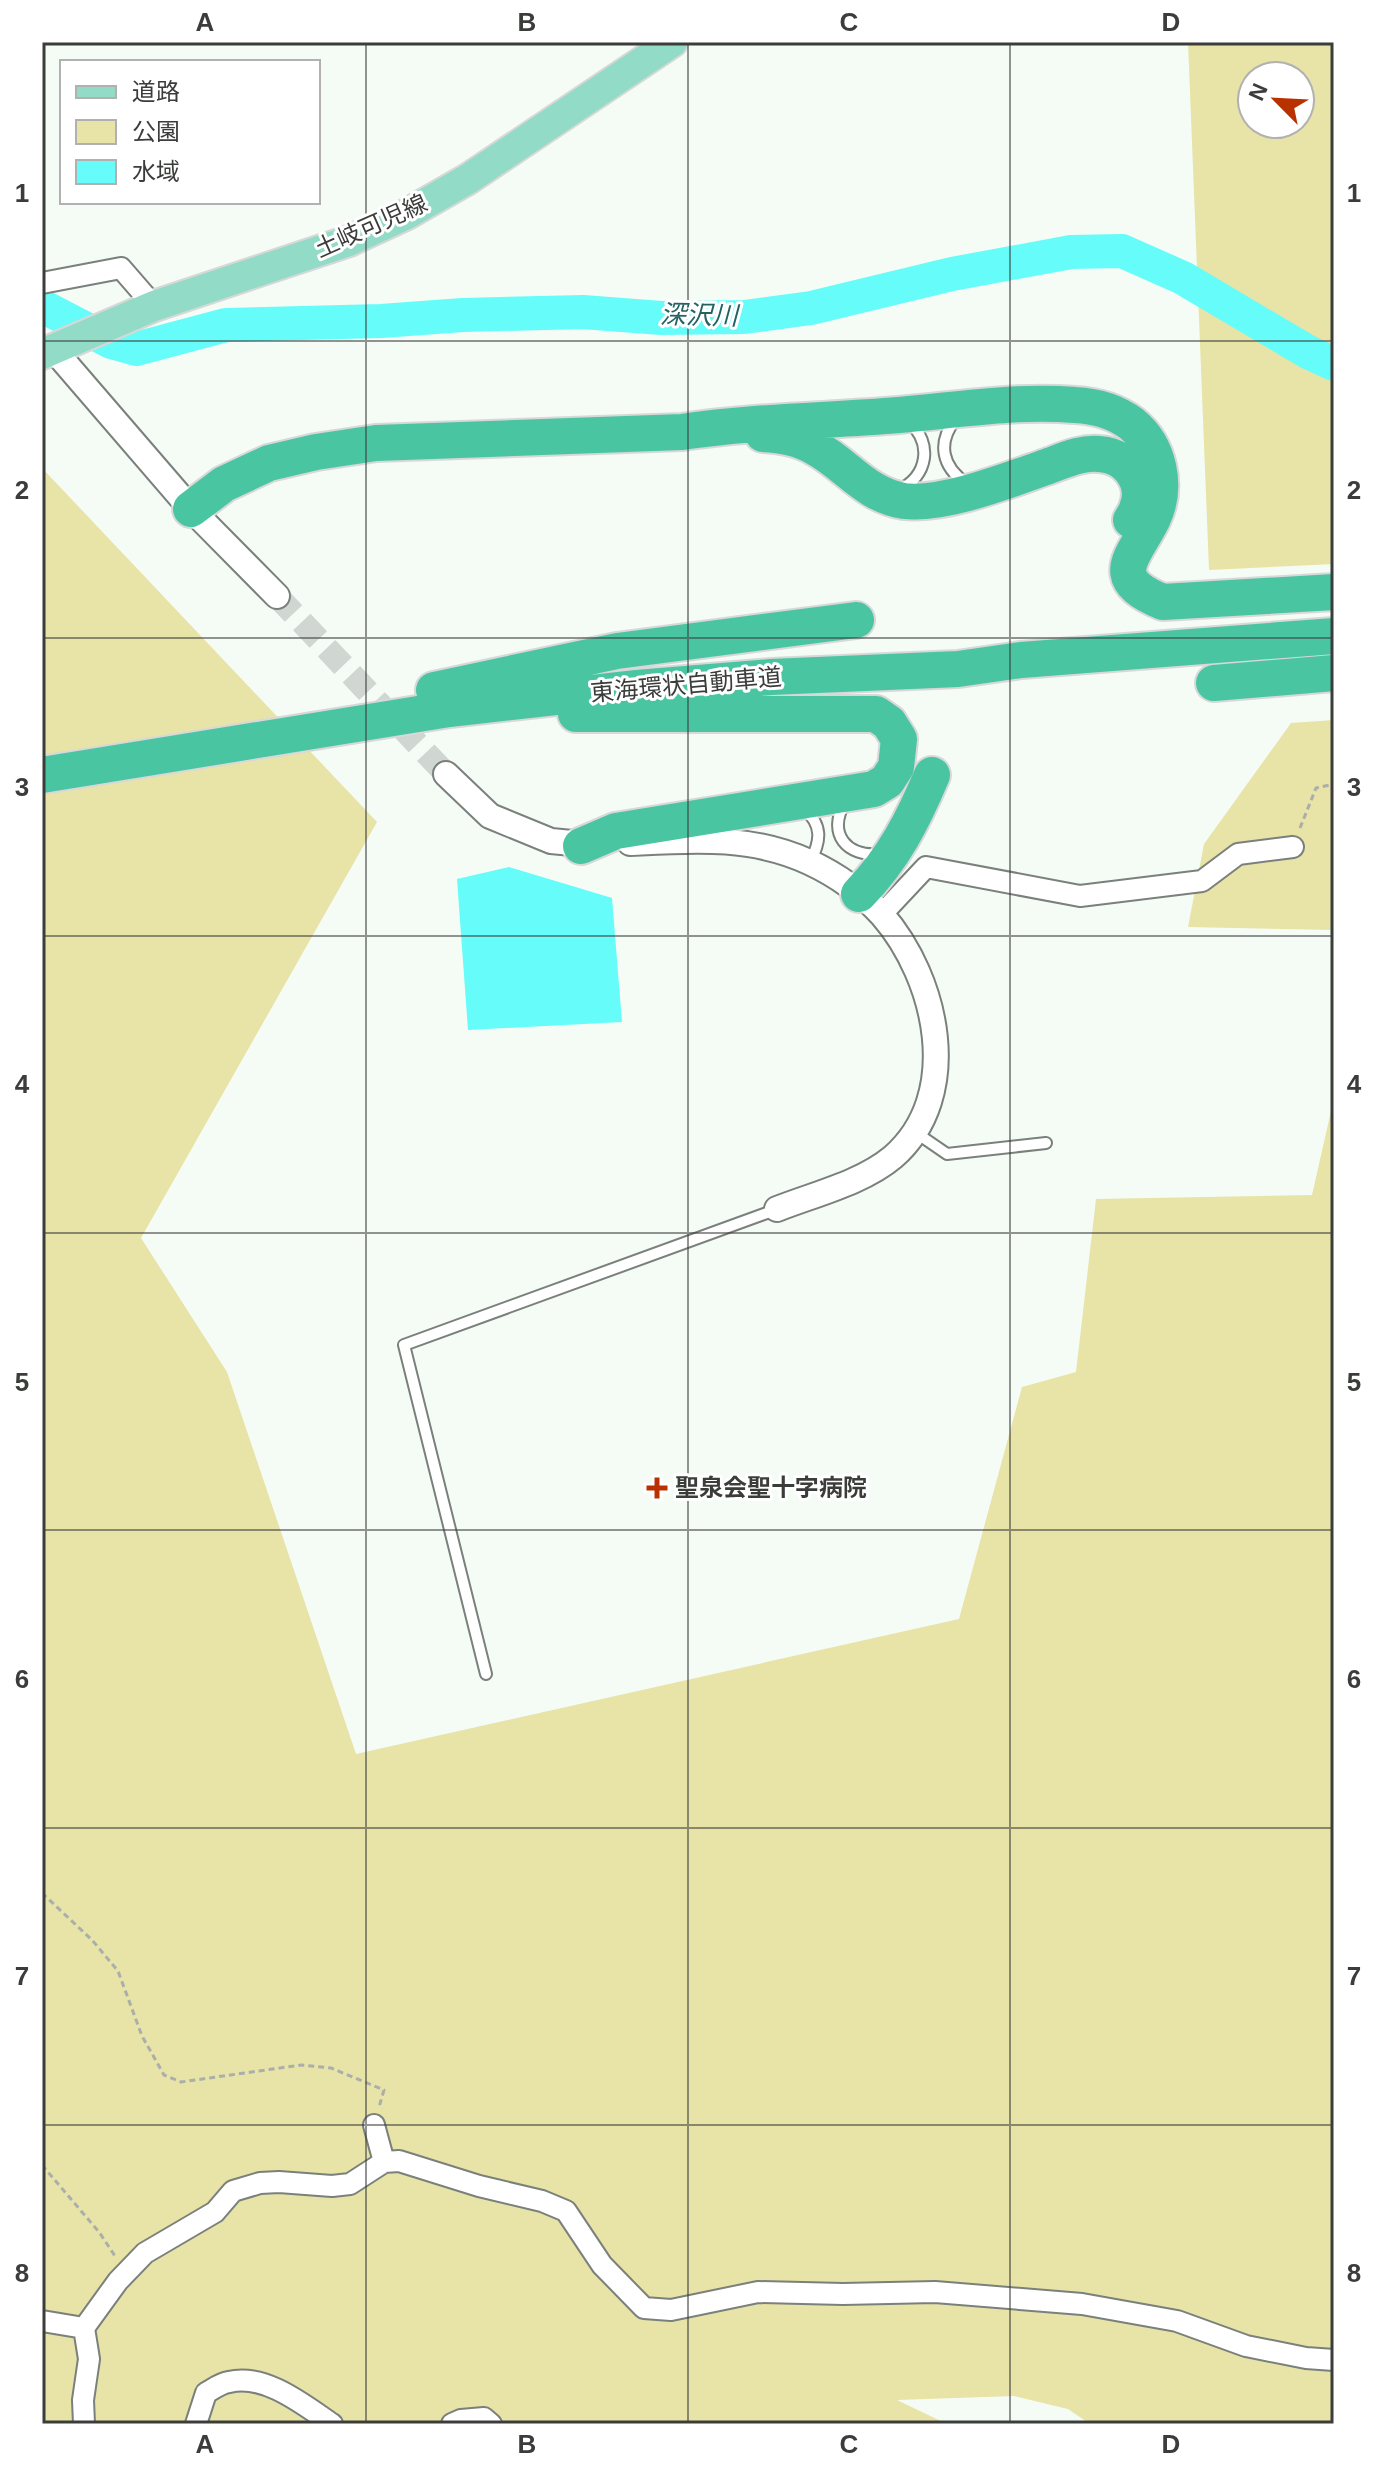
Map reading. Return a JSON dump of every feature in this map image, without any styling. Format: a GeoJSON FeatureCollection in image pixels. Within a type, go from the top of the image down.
{"type":"FeatureCollection","features":[{"type":"Feature","properties":{"kind":"highway"},"geometry":{"type":"LineString","coordinates":[[682,432],[724,425],[969,408],[1052,404],[1096,407],[1131,424],[1144,437],[1159,467],[1159,500],[1155,515],[1130,556],[1128,570],[1135,586],[1145,595],[1163,602],[1334,592]]}},
{"type":"Feature","properties":{"kind":"highway"},"geometry":{"type":"LineString","coordinates":[[191,509],[224,484],[269,463],[376,443],[682,432],[760,434],[795,439],[815,447],[863,485],[903,501],[923,501],[984,487],[1081,455],[1116,457],[1130,467],[1138,482],[1140,500],[1134,518],[1109,547]]}},
{"type":"Feature","properties":{"kind":"highway"},"geometry":{"type":"LineString","coordinates":[[209,741],[298,711],[431,690],[617,651],[856,620]]}},
{"type":"Feature","properties":{"kind":"highway","name":"東海環状自動車道"},"geometry":{"type":"LineString","coordinates":[[42,775],[209,741],[309,714],[682,671],[1021,643],[1334,623]]}},
{"type":"Feature","properties":{"kind":"highway","name":"東海環状自動車道"},"geometry":{"type":"LineString","coordinates":[[42,759],[308,730],[449,709],[637,688],[771,677],[958,669],[1021,660],[1334,636]]}},
{"type":"Feature","properties":{"kind":"highway"},"geometry":{"type":"LineString","coordinates":[[1214,683],[1334,673]]}},
{"type":"Feature","properties":{"kind":"highway"},"geometry":{"type":"LineString","coordinates":[[209,741],[235,751],[395,726],[533,714],[876,714],[889,723],[899,739],[896,767],[887,781],[874,789],[616,831],[581,846]]}},
{"type":"Feature","properties":{"kind":"highway"},"geometry":{"type":"LineString","coordinates":[[870,905],[913,821],[932,775]]}},
{"type":"Feature","properties":{"kind":"main road","name":"土岐可児線"},"geometry":{"type":"LineString","coordinates":[[54,350],[154,306],[349,241],[407,214],[468,179],[672,42]]}},
{"type":"Feature","properties":{"kind":"street"},"geometry":{"type":"LineString","coordinates":[[42,283],[121,268],[154,306]]}},
{"type":"Feature","properties":{"kind":"street"},"geometry":{"type":"LineString","coordinates":[[54,350],[191,509],[277,596]]}},
{"type":"Feature","properties":{"kind":"street"},"geometry":{"type":"LineString","coordinates":[[446,774],[490,816],[551,841],[581,846],[712,839],[755,845],[809,862],[870,905],[916,967],[934,1038],[936,1068],[931,1099],[915,1132],[894,1156],[870,1173],[777,1209]]}},
{"type":"Feature","properties":{"kind":"street"},"geometry":{"type":"LineString","coordinates":[[870,905],[926,867],[1080,896],[1202,881],[1238,854],[1293,847]]}},
{"type":"Feature","properties":{"kind":"street"},"geometry":{"type":"LineString","coordinates":[[374,2125],[384,2162]]}},
{"type":"Feature","properties":{"kind":"street"},"geometry":{"type":"LineString","coordinates":[[84,2424],[83,2400],[89,2359],[84,2328],[125,2273],[145,2253],[215,2212],[233,2191],[260,2183],[350,2184],[384,2162],[399,2161],[479,2186],[542,2201],[566,2211],[602,2265],[644,2308],[671,2310],[758,2292],[935,2292],[1082,2304],[1177,2321],[1246,2346],[1306,2358],[1334,2360]]}},
{"type":"Feature","properties":{"kind":"street"},"geometry":{"type":"LineString","coordinates":[[42,2321],[84,2328]]}},
{"type":"Feature","properties":{"kind":"street"},"geometry":{"type":"LineString","coordinates":[[196,2424],[206,2393],[229,2382],[255,2381],[296,2399],[332,2424]]}},
{"type":"Feature","properties":{"kind":"street"},"geometry":{"type":"LineString","coordinates":[[452,2424],[484,2418],[491,2424]]}},
{"type":"Feature","properties":{"kind":"lane"},"geometry":{"type":"LineString","coordinates":[[969,408],[953,421],[945,435],[943,451],[946,464],[953,473],[965,482],[984,487]]}},
{"type":"Feature","properties":{"kind":"lane"},"geometry":{"type":"LineString","coordinates":[[880,493],[902,489],[914,481],[925,457],[922,437],[912,424],[897,415]]}},
{"type":"Feature","properties":{"kind":"lane"},"geometry":{"type":"LineString","coordinates":[[850,794],[838,820],[838,833],[844,843],[854,852],[869,855],[898,848]]}},
{"type":"Feature","properties":{"kind":"lane"},"geometry":{"type":"LineString","coordinates":[[796,803],[817,822],[820,834],[817,850],[809,862]]}},
{"type":"Feature","properties":{"kind":"lane"},"geometry":{"type":"LineString","coordinates":[[915,1132],[947,1154],[1046,1143]]}},
{"type":"Feature","properties":{"kind":"lane"},"geometry":{"type":"LineString","coordinates":[[486,1674],[404,1345],[777,1209]]}},
{"type":"Feature","properties":{"kind":"path"},"geometry":{"type":"LineString","coordinates":[[1293,847],[1316,788],[1334,784]]}},
{"type":"Feature","properties":{"kind":"path"},"geometry":{"type":"LineString","coordinates":[[42,1893],[92,1940],[118,1971],[142,2036],[164,2075],[181,2082],[301,2065],[331,2068],[384,2090],[374,2125]]}},
{"type":"Feature","properties":{"kind":"path"},"geometry":{"type":"LineString","coordinates":[[42,2165],[99,2232],[125,2273]]}},
{"type":"Feature","properties":{"kind":"green space"},"geometry":{"type":"Polygon","coordinates":[[[1188,42],[1334,42],[1334,564],[1209,570],[1188,42]]]}},
{"type":"Feature","properties":{"kind":"green space"},"geometry":{"type":"Polygon","coordinates":[[[42,468],[377,822],[141,1238],[227,1372],[356,1754],[959,1619],[1022,1387],[1076,1372],[1096,1199],[1312,1195],[1334,1098],[1334,2424],[1090,2424],[1068,2409],[1014,2396],[897,2400],[947,2424],[42,2424],[42,468]]]}},
{"type":"Feature","properties":{"kind":"green space"},"geometry":{"type":"Polygon","coordinates":[[[1334,720],[1334,930],[1188,927],[1204,844],[1291,723],[1334,720]]]}},
{"type":"Feature","properties":{"kind":"water"},"geometry":{"type":"Polygon","coordinates":[[[509,867],[612,898],[622,1022],[468,1030],[457,879],[509,867]]]}},
{"type":"Feature","properties":{"kind":"waterway","name":"深沢川"},"geometry":{"type":"LineString","coordinates":[[42,306],[111,342],[136,349],[226,325],[583,312],[661,318],[744,317],[811,308],[952,274],[1071,252],[1122,251],[1183,278],[1308,352],[1334,364]]}},
{"type":"Feature","properties":{"kind":"tunnel"},"geometry":{"type":"LineString","coordinates":[[277,596],[446,774]]}},
{"type":"Feature","properties":{"kind":"place","name":"聖泉会聖十字病院"},"geometry":{"type":"Point","coordinates":[657,1488]}}]}
